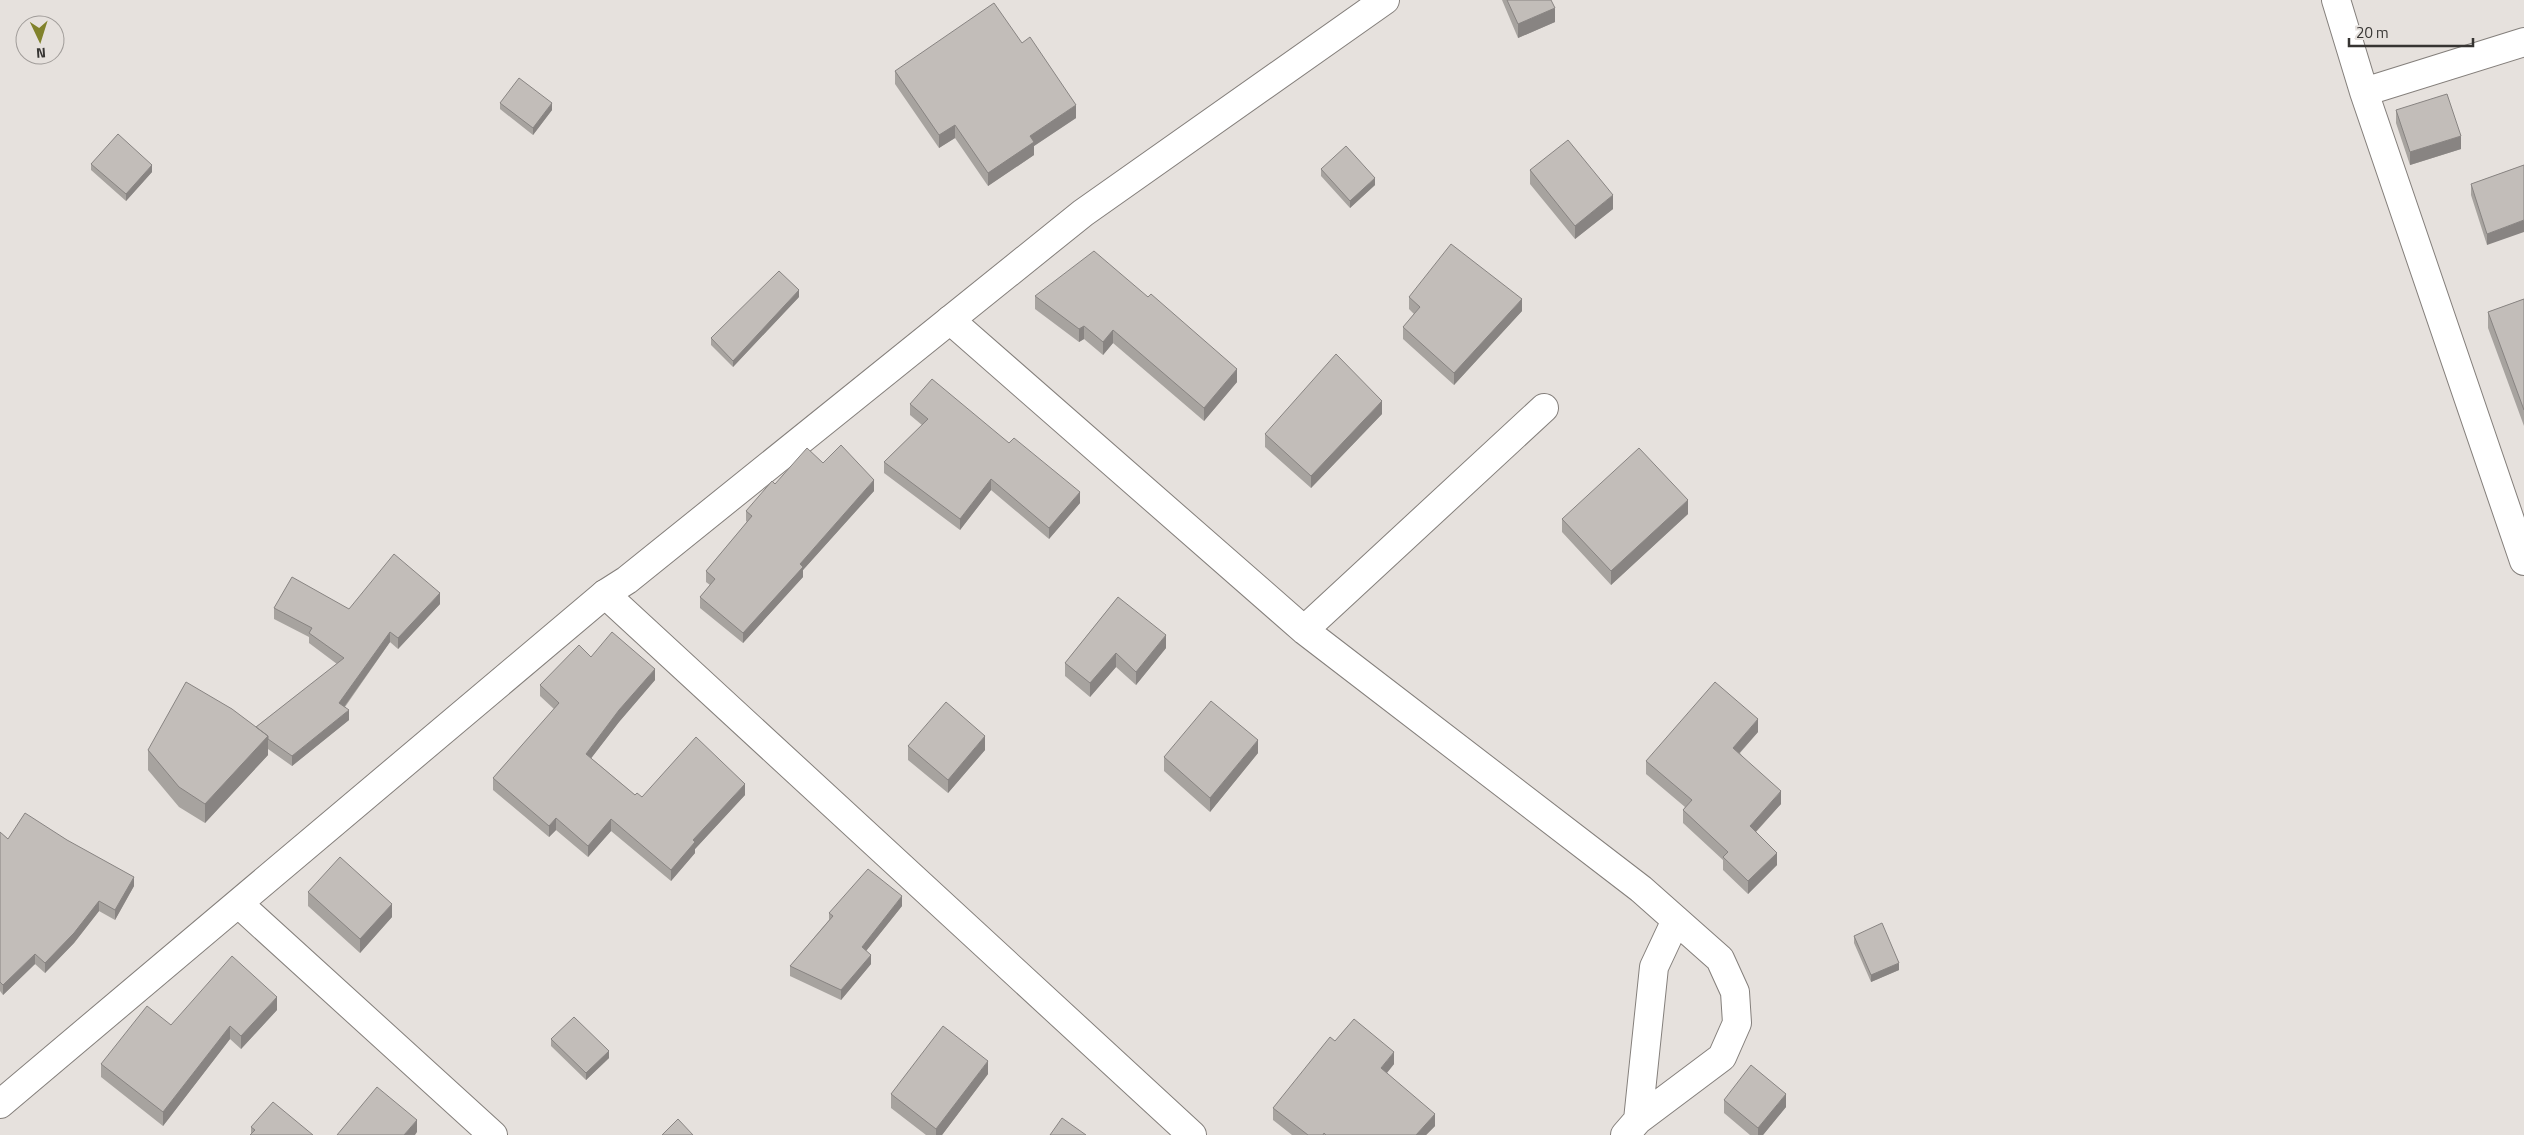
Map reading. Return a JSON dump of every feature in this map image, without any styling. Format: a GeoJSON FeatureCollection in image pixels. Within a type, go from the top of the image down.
{"type":"FeatureCollection","features":[{"type":"Feature","properties":{"kind":"street"},"geometry":{"type":"LineString","coordinates":[[0,1104],[605,594],[626,580],[1083,213],[1385,0]]}},
{"type":"Feature","properties":{"kind":"street"},"geometry":{"type":"LineString","coordinates":[[2336,0],[2364,92],[2524,561]]}},
{"type":"Feature","properties":{"kind":"street"},"geometry":{"type":"LineString","coordinates":[[2364,92],[2524,42]]}},
{"type":"Feature","properties":{"kind":"street"},"geometry":{"type":"LineString","coordinates":[[950,320],[1304,630],[1641,889],[1720,960],[1734,992],[1737,1023],[1722,1057],[1632,1128]]}},
{"type":"Feature","properties":{"kind":"street"},"geometry":{"type":"LineString","coordinates":[[1304,630],[1544,408]]}},
{"type":"Feature","properties":{"kind":"street"},"geometry":{"type":"LineString","coordinates":[[605,594],[1192,1135]]}},
{"type":"Feature","properties":{"kind":"street"},"geometry":{"type":"LineString","coordinates":[[239,904],[493,1135]]}},
{"type":"Feature","properties":{"kind":"street"},"geometry":{"type":"LineString","coordinates":[[1632,1128],[1654,967],[1676,920]]}},
{"type":"Feature","properties":{"kind":"building"},"geometry":{"type":"Polygon","coordinates":[[[1507,0],[1551,0],[1555,8],[1518,24],[1507,0]]]}},
{"type":"Feature","properties":{"kind":"building"},"geometry":{"type":"Polygon","coordinates":[[[994,3],[1022,43],[1030,37],[1076,105],[1030,136],[1034,142],[988,173],[955,125],[939,135],[895,71],[994,3]]]}},
{"type":"Feature","properties":{"kind":"building"},"geometry":{"type":"Polygon","coordinates":[[[519,78],[552,103],[533,128],[500,103],[519,78]]]}},
{"type":"Feature","properties":{"kind":"building"},"geometry":{"type":"Polygon","coordinates":[[[2447,94],[2461,136],[2410,152],[2396,110],[2447,94]]]}},
{"type":"Feature","properties":{"kind":"building"},"geometry":{"type":"Polygon","coordinates":[[[118,134],[152,165],[126,194],[91,164],[118,134]]]}},
{"type":"Feature","properties":{"kind":"building"},"geometry":{"type":"Polygon","coordinates":[[[1568,140],[1613,195],[1575,226],[1530,170],[1568,140]]]}},
{"type":"Feature","properties":{"kind":"building"},"geometry":{"type":"Polygon","coordinates":[[[1346,146],[1375,178],[1350,201],[1321,169],[1346,146]]]}},
{"type":"Feature","properties":{"kind":"building"},"geometry":{"type":"Polygon","coordinates":[[[2524,165],[2524,220],[2487,234],[2471,184],[2524,165]]]}},
{"type":"Feature","properties":{"kind":"building"},"geometry":{"type":"Polygon","coordinates":[[[1451,244],[1522,299],[1454,373],[1403,327],[1420,307],[1409,297],[1451,244]]]}},
{"type":"Feature","properties":{"kind":"building"},"geometry":{"type":"Polygon","coordinates":[[[1094,251],[1148,297],[1151,294],[1237,369],[1204,408],[1113,330],[1103,342],[1084,326],[1079,329],[1035,296],[1094,251]]]}},
{"type":"Feature","properties":{"kind":"building"},"geometry":{"type":"Polygon","coordinates":[[[779,271],[799,290],[733,361],[711,338],[779,271]]]}},
{"type":"Feature","properties":{"kind":"building"},"geometry":{"type":"Polygon","coordinates":[[[2524,299],[2524,410],[2488,312],[2524,299]]]}},
{"type":"Feature","properties":{"kind":"building"},"geometry":{"type":"Polygon","coordinates":[[[1336,354],[1382,401],[1311,476],[1265,434],[1336,354]]]}},
{"type":"Feature","properties":{"kind":"building"},"geometry":{"type":"Polygon","coordinates":[[[932,379],[1009,443],[1014,438],[1080,492],[1049,528],[991,479],[960,519],[884,462],[928,419],[910,404],[932,379]]]}},
{"type":"Feature","properties":{"kind":"building"},"geometry":{"type":"Polygon","coordinates":[[[841,445],[874,480],[800,564],[803,567],[743,633],[700,597],[715,579],[706,571],[752,516],[746,511],[772,481],[775,484],[807,448],[823,463],[841,445]]]}},
{"type":"Feature","properties":{"kind":"building"},"geometry":{"type":"Polygon","coordinates":[[[1639,448],[1688,500],[1611,571],[1562,519],[1639,448]]]}},
{"type":"Feature","properties":{"kind":"building"},"geometry":{"type":"Polygon","coordinates":[[[394,554],[440,593],[398,638],[390,632],[339,703],[349,710],[292,756],[268,739],[268,736],[256,727],[344,658],[309,633],[312,628],[274,608],[292,577],[349,609],[394,554]]]}},
{"type":"Feature","properties":{"kind":"building"},"geometry":{"type":"Polygon","coordinates":[[[1118,597],[1166,635],[1136,672],[1116,653],[1090,683],[1065,663],[1118,597]]]}},
{"type":"Feature","properties":{"kind":"building"},"geometry":{"type":"Polygon","coordinates":[[[612,632],[655,669],[619,710],[586,754],[635,795],[637,793],[642,797],[696,737],[745,784],[693,840],[695,842],[671,870],[611,819],[588,846],[556,818],[549,826],[493,778],[559,703],[540,685],[579,645],[591,657],[612,632]]]}},
{"type":"Feature","properties":{"kind":"building"},"geometry":{"type":"Polygon","coordinates":[[[186,682],[232,709],[268,736],[205,804],[179,787],[148,750],[186,682]]]}},
{"type":"Feature","properties":{"kind":"building"},"geometry":{"type":"Polygon","coordinates":[[[1715,682],[1758,719],[1733,748],[1781,791],[1750,826],[1777,853],[1748,881],[1723,857],[1728,852],[1683,810],[1692,800],[1646,761],[1715,682]]]}},
{"type":"Feature","properties":{"kind":"building"},"geometry":{"type":"Polygon","coordinates":[[[1211,701],[1258,740],[1210,798],[1164,757],[1211,701]]]}},
{"type":"Feature","properties":{"kind":"building"},"geometry":{"type":"Polygon","coordinates":[[[946,702],[985,736],[948,780],[908,746],[946,702]]]}},
{"type":"Feature","properties":{"kind":"building"},"geometry":{"type":"Polygon","coordinates":[[[25,813],[67,840],[134,877],[115,910],[99,901],[74,933],[45,963],[35,954],[3,985],[0,982],[0,832],[8,839],[25,813]]]}},
{"type":"Feature","properties":{"kind":"building"},"geometry":{"type":"Polygon","coordinates":[[[340,857],[392,904],[360,939],[308,892],[340,857]]]}},
{"type":"Feature","properties":{"kind":"building"},"geometry":{"type":"Polygon","coordinates":[[[868,869],[902,896],[862,947],[871,955],[841,990],[790,966],[833,916],[829,913],[868,869]]]}},
{"type":"Feature","properties":{"kind":"building"},"geometry":{"type":"Polygon","coordinates":[[[1882,923],[1899,963],[1871,975],[1854,936],[1882,923]]]}},
{"type":"Feature","properties":{"kind":"building"},"geometry":{"type":"Polygon","coordinates":[[[232,956],[277,997],[241,1036],[230,1026],[163,1112],[101,1064],[147,1006],[171,1025],[232,956]]]}},
{"type":"Feature","properties":{"kind":"building"},"geometry":{"type":"Polygon","coordinates":[[[574,1017],[609,1051],[586,1073],[551,1039],[574,1017]]]}},
{"type":"Feature","properties":{"kind":"building"},"geometry":{"type":"Polygon","coordinates":[[[1354,1019],[1394,1052],[1381,1068],[1435,1114],[1416,1135],[1326,1135],[1324,1133],[1323,1135],[1308,1135],[1273,1108],[1330,1037],[1335,1041],[1354,1019]]]}},
{"type":"Feature","properties":{"kind":"building"},"geometry":{"type":"Polygon","coordinates":[[[943,1026],[988,1061],[936,1129],[891,1094],[943,1026]]]}},
{"type":"Feature","properties":{"kind":"building"},"geometry":{"type":"Polygon","coordinates":[[[1751,1065],[1786,1094],[1758,1128],[1724,1100],[1751,1065]]]}},
{"type":"Feature","properties":{"kind":"building"},"geometry":{"type":"Polygon","coordinates":[[[377,1087],[417,1120],[404,1135],[337,1135],[377,1087]]]}},
{"type":"Feature","properties":{"kind":"building"},"geometry":{"type":"Polygon","coordinates":[[[273,1102],[313,1135],[250,1135],[255,1130],[251,1127],[273,1102]]]}},
{"type":"Feature","properties":{"kind":"building"},"geometry":{"type":"Polygon","coordinates":[[[1062,1118],[1086,1135],[1050,1135],[1062,1118]]]}},
{"type":"Feature","properties":{"kind":"building"},"geometry":{"type":"Polygon","coordinates":[[[678,1119],[693,1135],[662,1135],[678,1119]]]}}]}
